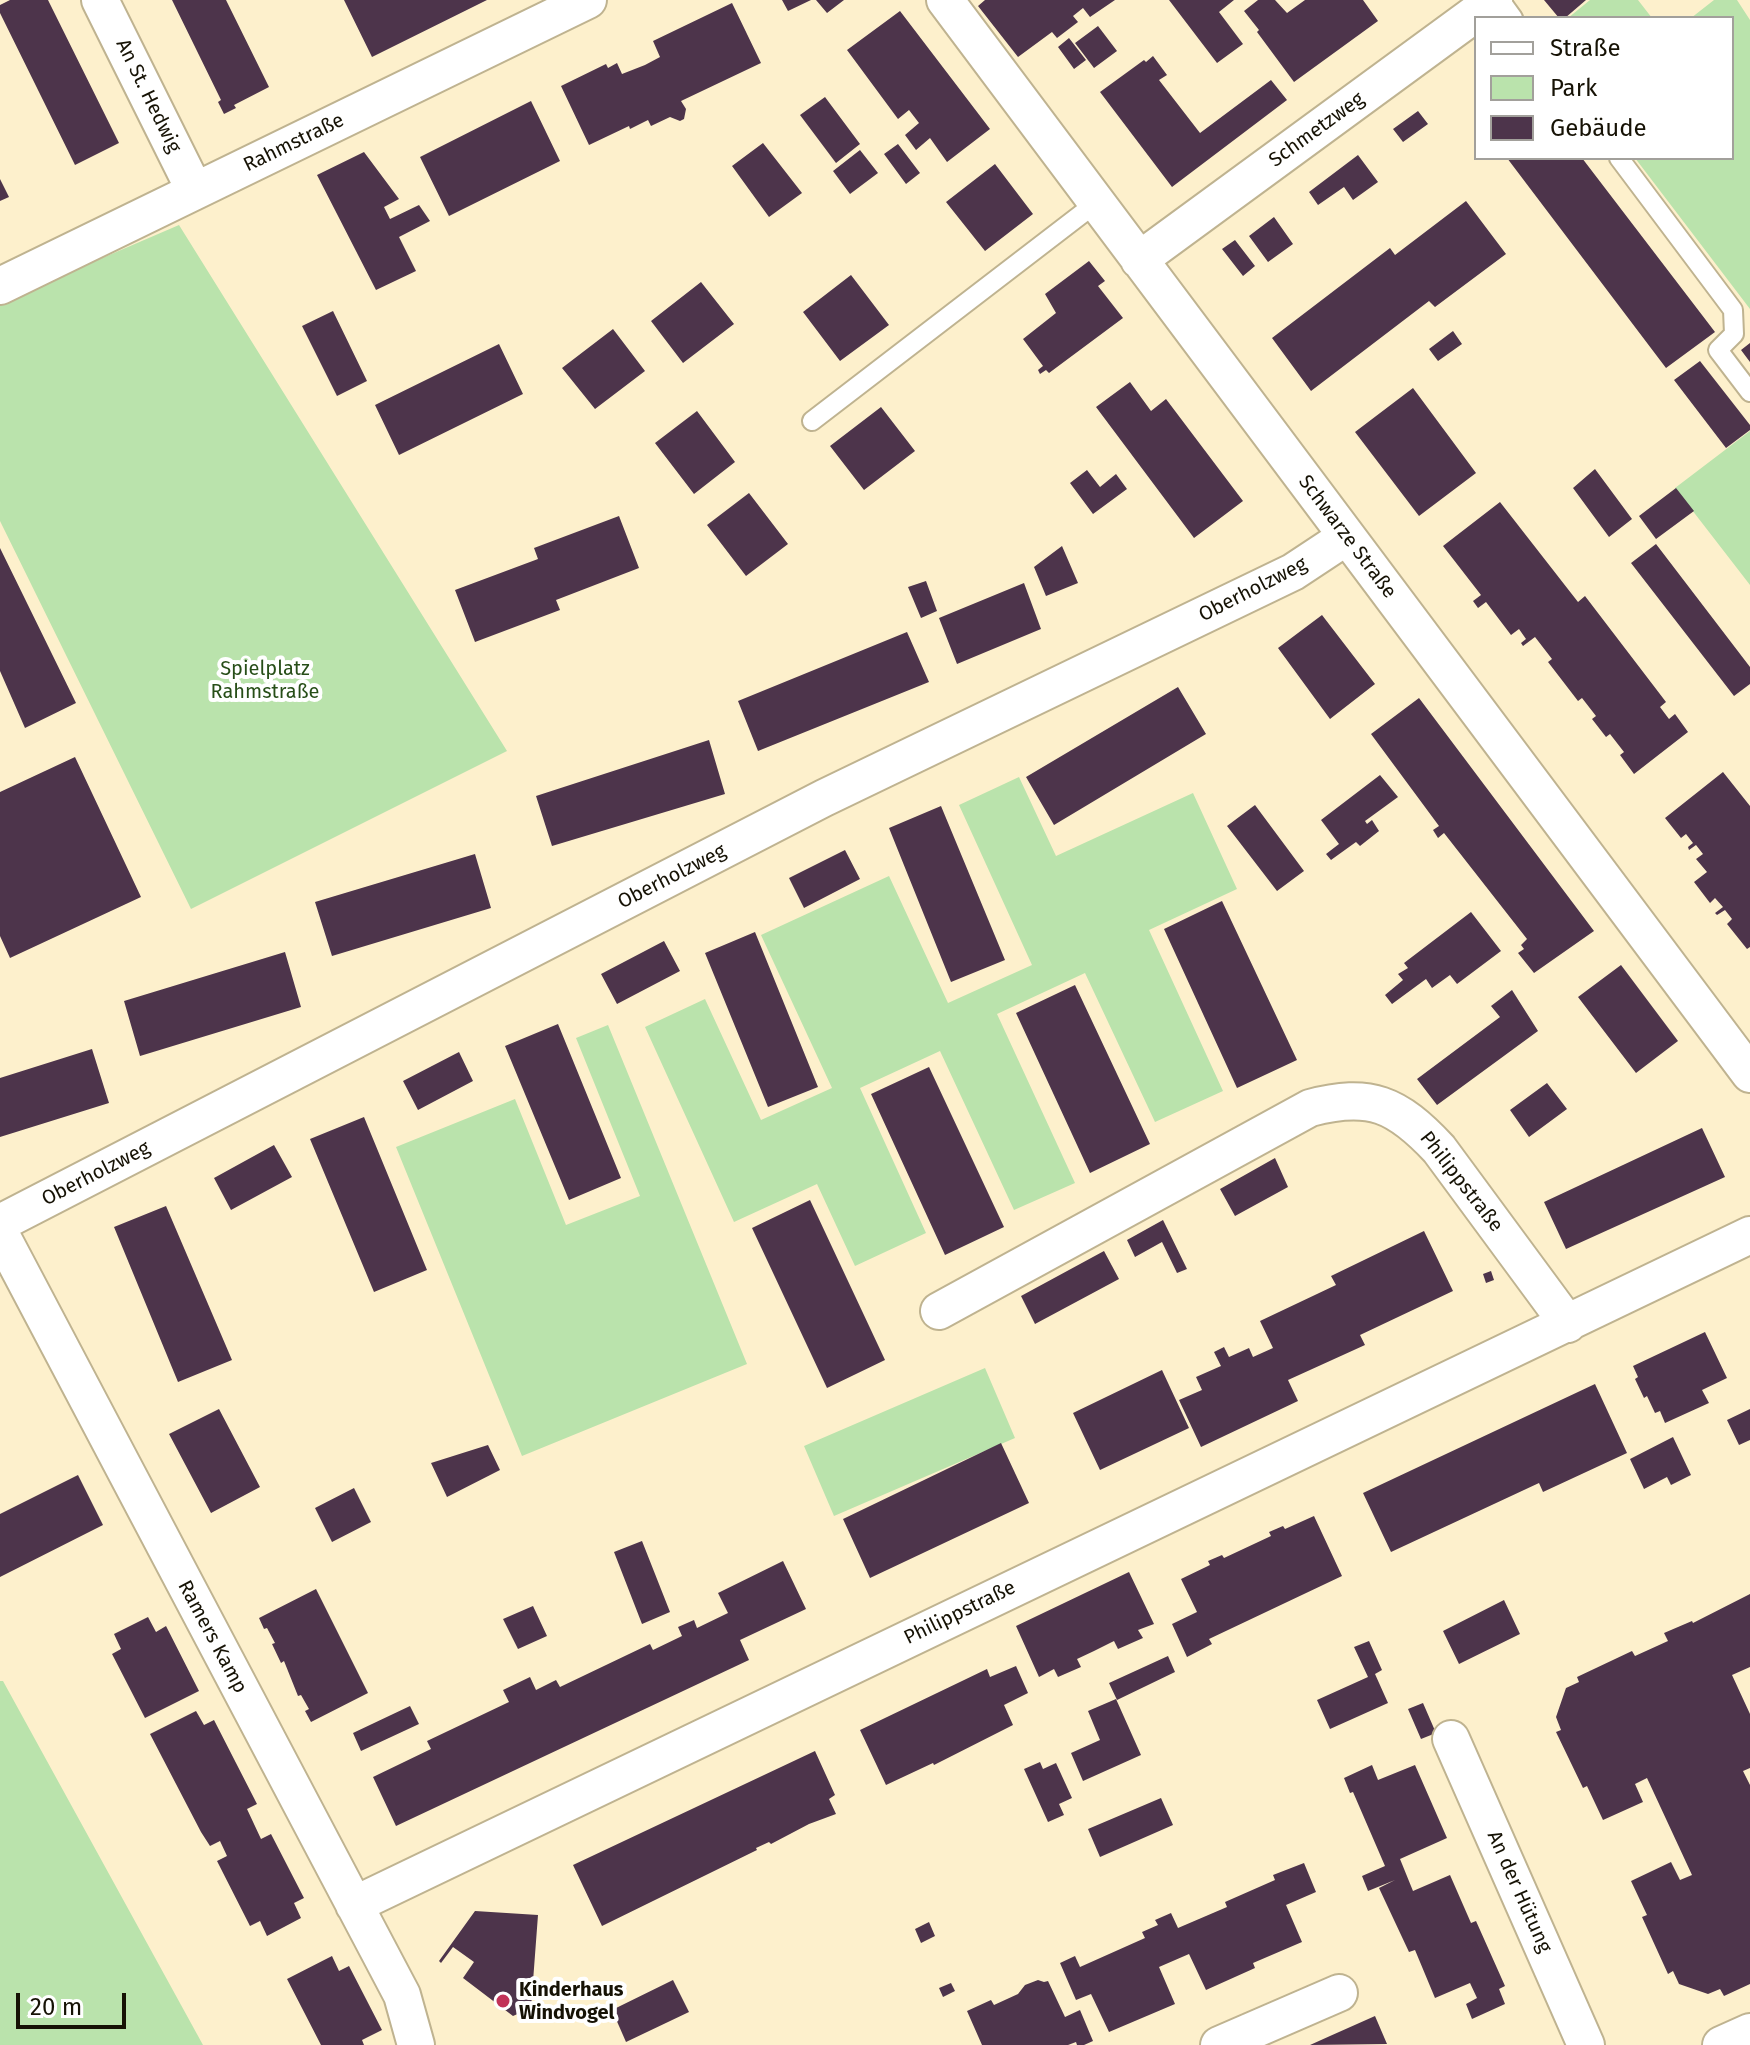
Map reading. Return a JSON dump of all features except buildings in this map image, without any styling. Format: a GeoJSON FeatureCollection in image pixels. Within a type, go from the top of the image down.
{"type":"FeatureCollection","features":[{"type":"Feature","properties":{"kind":"street","name":"An St. Hedwig"},"geometry":{"type":"LineString","coordinates":[[100,0],[195,191]]}},
{"type":"Feature","properties":{"kind":"street","name":"Rahmstraße"},"geometry":{"type":"LineString","coordinates":[[0,286],[588,0]]}},
{"type":"Feature","properties":{"kind":"street","name":"Schwarze Straße"},"geometry":{"type":"LineString","coordinates":[[945,0],[1750,1074]]}},
{"type":"Feature","properties":{"kind":"street","name":"Schmetzweg"},"geometry":{"type":"LineString","coordinates":[[1475,16],[1497,0]]}},
{"type":"Feature","properties":{"kind":"street","name":"Schmetzweg"},"geometry":{"type":"LineString","coordinates":[[1139,260],[1474,17]]}},
{"type":"Feature","properties":{"kind":"street","name":"Oberholzweg"},"geometry":{"type":"LineString","coordinates":[[0,1223],[824,798],[1293,572],[1346,537]]}},
{"type":"Feature","properties":{"kind":"street","name":"Philippstraße"},"geometry":{"type":"LineString","coordinates":[[939,1311],[1310,1108],[1339,1100],[1369,1101],[1396,1111],[1420,1129],[1439,1149],[1568,1324]]}},
{"type":"Feature","properties":{"kind":"street","name":"Ramers Kamp"},"geometry":{"type":"LineString","coordinates":[[0,1233],[402,1995],[416,2045]]}},
{"type":"Feature","properties":{"kind":"street","name":"Philippstraße"},"geometry":{"type":"LineString","coordinates":[[354,1905],[1750,1235]]}},
{"type":"Feature","properties":{"kind":"street","name":"An der Hütung"},"geometry":{"type":"LineString","coordinates":[[1451,1739],[1586,2045]]}},
{"type":"Feature","properties":{"kind":"street"},"geometry":{"type":"LineString","coordinates":[[1219,2045],[1339,1993]]}},
{"type":"Feature","properties":{"kind":"street"},"geometry":{"type":"LineString","coordinates":[[1721,2045],[1750,2032]]}},
{"type":"Feature","properties":{"kind":"lane"},"geometry":{"type":"LineString","coordinates":[[1497,0],[1511,16]]}},
{"type":"Feature","properties":{"kind":"lane"},"geometry":{"type":"LineString","coordinates":[[1620,160],[1733,310],[1734,334],[1718,350],[1750,392]]}},
{"type":"Feature","properties":{"kind":"lane"},"geometry":{"type":"LineString","coordinates":[[812,421],[1096,203]]}},
{"type":"Feature","properties":{"kind":"green space"},"geometry":{"type":"Polygon","coordinates":[[[1590,0],[1638,0],[1650,16],[1570,16],[1590,0]]]}},
{"type":"Feature","properties":{"kind":"green space"},"geometry":{"type":"Polygon","coordinates":[[[1714,0],[1737,0],[1750,20],[1750,309],[1637,160],[1734,160],[1734,16],[1694,16],[1714,0]]]}},
{"type":"Feature","properties":{"kind":"green space","name":"Spielplatz Rahmstraße"},"geometry":{"type":"Polygon","coordinates":[[[179,225],[507,751],[191,909],[0,521],[0,302],[179,225]]]}},
{"type":"Feature","properties":{"kind":"green space"},"geometry":{"type":"Polygon","coordinates":[[[1750,431],[1750,585],[1675,488],[1750,431]]]}},
{"type":"Feature","properties":{"kind":"green space"},"geometry":{"type":"Polygon","coordinates":[[[1019,777],[1056,856],[1193,793],[1237,889],[1149,930],[1223,1091],[1155,1122],[1085,973],[997,1014],[1075,1183],[1014,1210],[940,1051],[860,1088],[926,1233],[855,1266],[817,1184],[734,1222],[645,1027],[705,999],[761,1120],[832,1088],[761,935],[889,876],[948,1003],[1032,965],[959,805],[1019,777]]]}},
{"type":"Feature","properties":{"kind":"green space"},"geometry":{"type":"Polygon","coordinates":[[[608,1025],[747,1364],[522,1456],[396,1147],[515,1099],[566,1225],[640,1196],[576,1038],[608,1025]]]}},
{"type":"Feature","properties":{"kind":"green space"},"geometry":{"type":"Polygon","coordinates":[[[985,1368],[1015,1438],[834,1516],[804,1446],[985,1368]]]}},
{"type":"Feature","properties":{"kind":"green space"},"geometry":{"type":"Polygon","coordinates":[[[0,1681],[3,1681],[203,2045],[0,2045],[0,1681]]]}},
{"type":"Feature","properties":{"kind":"place","name":"Kinderhaus Windvogel"},"geometry":{"type":"Point","coordinates":[503,2001]}}]}
